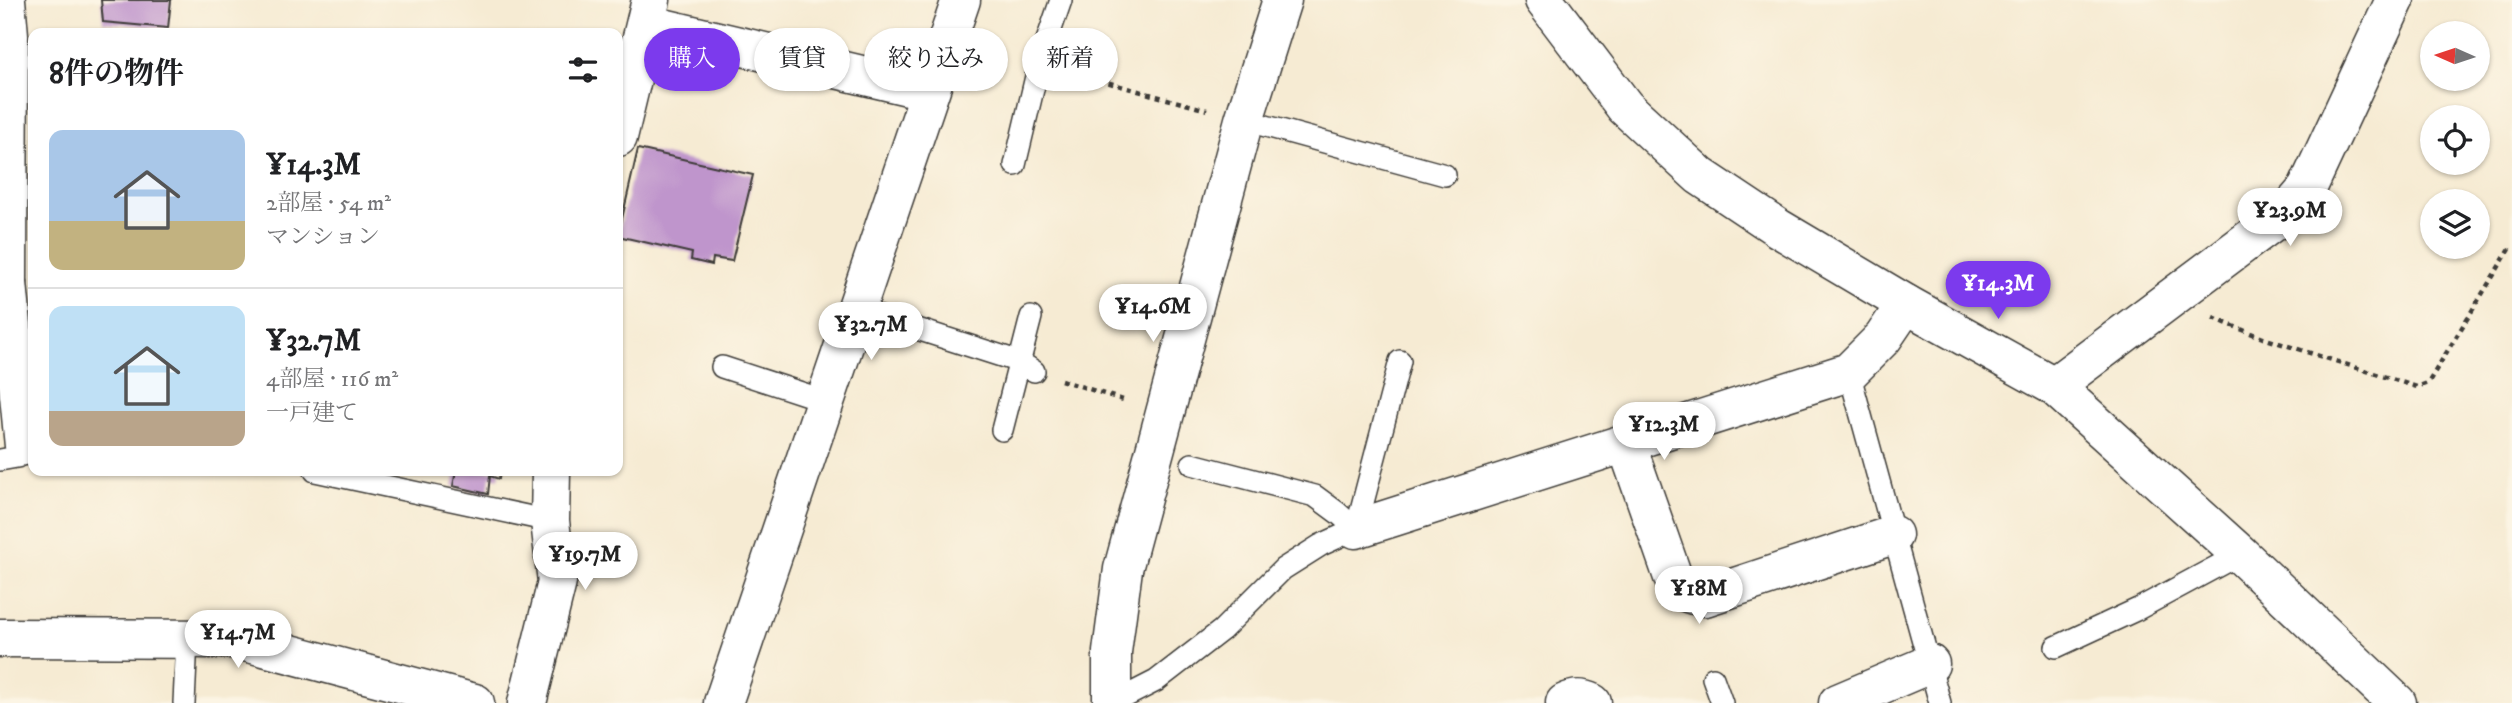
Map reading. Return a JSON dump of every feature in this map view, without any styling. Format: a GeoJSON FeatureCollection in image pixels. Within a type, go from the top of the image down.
{"type":"FeatureCollection","features":[{"type":"Feature","properties":{"kind":"street"},"geometry":{"type":"LineString","coordinates":[[723,703],[961,0]]}},
{"type":"Feature","properties":{"kind":"street"},"geometry":{"type":"LineString","coordinates":[[1113,703],[1112,652],[1123,569],[1244,120],[1282,0]]}},
{"type":"Feature","properties":{"kind":"street"},"geometry":{"type":"LineString","coordinates":[[1544,0],[1625,107],[1700,176],[1778,228],[1906,304],[2054,386],[2239,554],[2397,703]]}},
{"type":"Feature","properties":{"kind":"street"},"geometry":{"type":"LineString","coordinates":[[2054,386],[2290,209],[2306,189],[2395,0]]}},
{"type":"Feature","properties":{"kind":"street"},"geometry":{"type":"LineString","coordinates":[[623,117],[649,12],[929,92]]}},
{"type":"Feature","properties":{"kind":"street"},"geometry":{"type":"LineString","coordinates":[[5,16],[4,284],[12,453]]}},
{"type":"Feature","properties":{"kind":"street"},"geometry":{"type":"LineString","coordinates":[[1356,529],[1849,372],[1883,338],[1906,304]]}},
{"type":"Feature","properties":{"kind":"street"},"geometry":{"type":"LineString","coordinates":[[1626,443],[1674,580],[1681,590],[1692,595],[1705,597],[1893,536]]}},
{"type":"Feature","properties":{"kind":"street"},"geometry":{"type":"LineString","coordinates":[[527,703],[557,582],[550,521],[551,476]]}},
{"type":"Feature","properties":{"kind":"street"},"geometry":{"type":"LineString","coordinates":[[0,638],[234,639],[475,703]]}},
{"type":"Feature","properties":{"kind":"street"},"geometry":{"type":"LineString","coordinates":[[1838,703],[1930,664]]}},
{"type":"Feature","properties":{"kind":"street"},"geometry":{"type":"LineString","coordinates":[[1565,703],[1573,699],[1584,699],[1592,703]]}},
{"type":"Feature","properties":{"kind":"lane"},"geometry":{"type":"LineString","coordinates":[[1051,28],[1061,0]]}},
{"type":"Feature","properties":{"kind":"lane"},"geometry":{"type":"LineString","coordinates":[[1015,165],[1033,91]]}},
{"type":"Feature","properties":{"kind":"lane"},"geometry":{"type":"LineString","coordinates":[[1244,120],[1445,175]]}},
{"type":"Feature","properties":{"kind":"lane"},"geometry":{"type":"LineString","coordinates":[[858,310],[1027,367]]}},
{"type":"Feature","properties":{"kind":"lane"},"geometry":{"type":"LineString","coordinates":[[1002,429],[1027,367],[1031,317]]}},
{"type":"Feature","properties":{"kind":"lane"},"geometry":{"type":"LineString","coordinates":[[1356,529],[1400,362]]}},
{"type":"Feature","properties":{"kind":"lane"},"geometry":{"type":"LineString","coordinates":[[722,367],[826,401]]}},
{"type":"Feature","properties":{"kind":"lane"},"geometry":{"type":"LineString","coordinates":[[1849,372],[1940,703]]}},
{"type":"Feature","properties":{"kind":"lane"},"geometry":{"type":"LineString","coordinates":[[1192,464],[1315,496],[1356,529]]}},
{"type":"Feature","properties":{"kind":"lane"},"geometry":{"type":"LineString","coordinates":[[338,476],[550,521]]}},
{"type":"Feature","properties":{"kind":"lane"},"geometry":{"type":"LineString","coordinates":[[1113,703],[1156,681],[1222,630],[1283,569],[1321,545],[1356,529]]}},
{"type":"Feature","properties":{"kind":"lane"},"geometry":{"type":"LineString","coordinates":[[2056,647],[2138,609],[2239,554]]}},
{"type":"Feature","properties":{"kind":"lane"},"geometry":{"type":"LineString","coordinates":[[184,703],[187,639]]}},
{"type":"Feature","properties":{"kind":"lane"},"geometry":{"type":"LineString","coordinates":[[1713,678],[1722,703]]}},
{"type":"Feature","properties":{"kind":"path"},"geometry":{"type":"LineString","coordinates":[[1118,86],[1244,120]]}},
{"type":"Feature","properties":{"kind":"path"},"geometry":{"type":"LineString","coordinates":[[2171,299],[2263,338],[2417,387],[2428,383],[2512,245]]}},
{"type":"Feature","properties":{"kind":"path"},"geometry":{"type":"LineString","coordinates":[[1027,367],[1165,414]]}},
{"type":"Feature","properties":{"kind":"building"},"geometry":{"type":"Polygon","coordinates":[[[101,0],[171,0],[168,28],[103,22],[101,0]]]}},
{"type":"Feature","properties":{"kind":"building"},"geometry":{"type":"Polygon","coordinates":[[[638,149],[753,175],[732,261],[713,258],[712,265],[691,260],[692,253],[623,237],[623,214],[638,149]]]}},
{"type":"Feature","properties":{"kind":"building"},"geometry":{"type":"Polygon","coordinates":[[[455,476],[490,476],[488,494],[453,486],[455,476]]]}}]}
